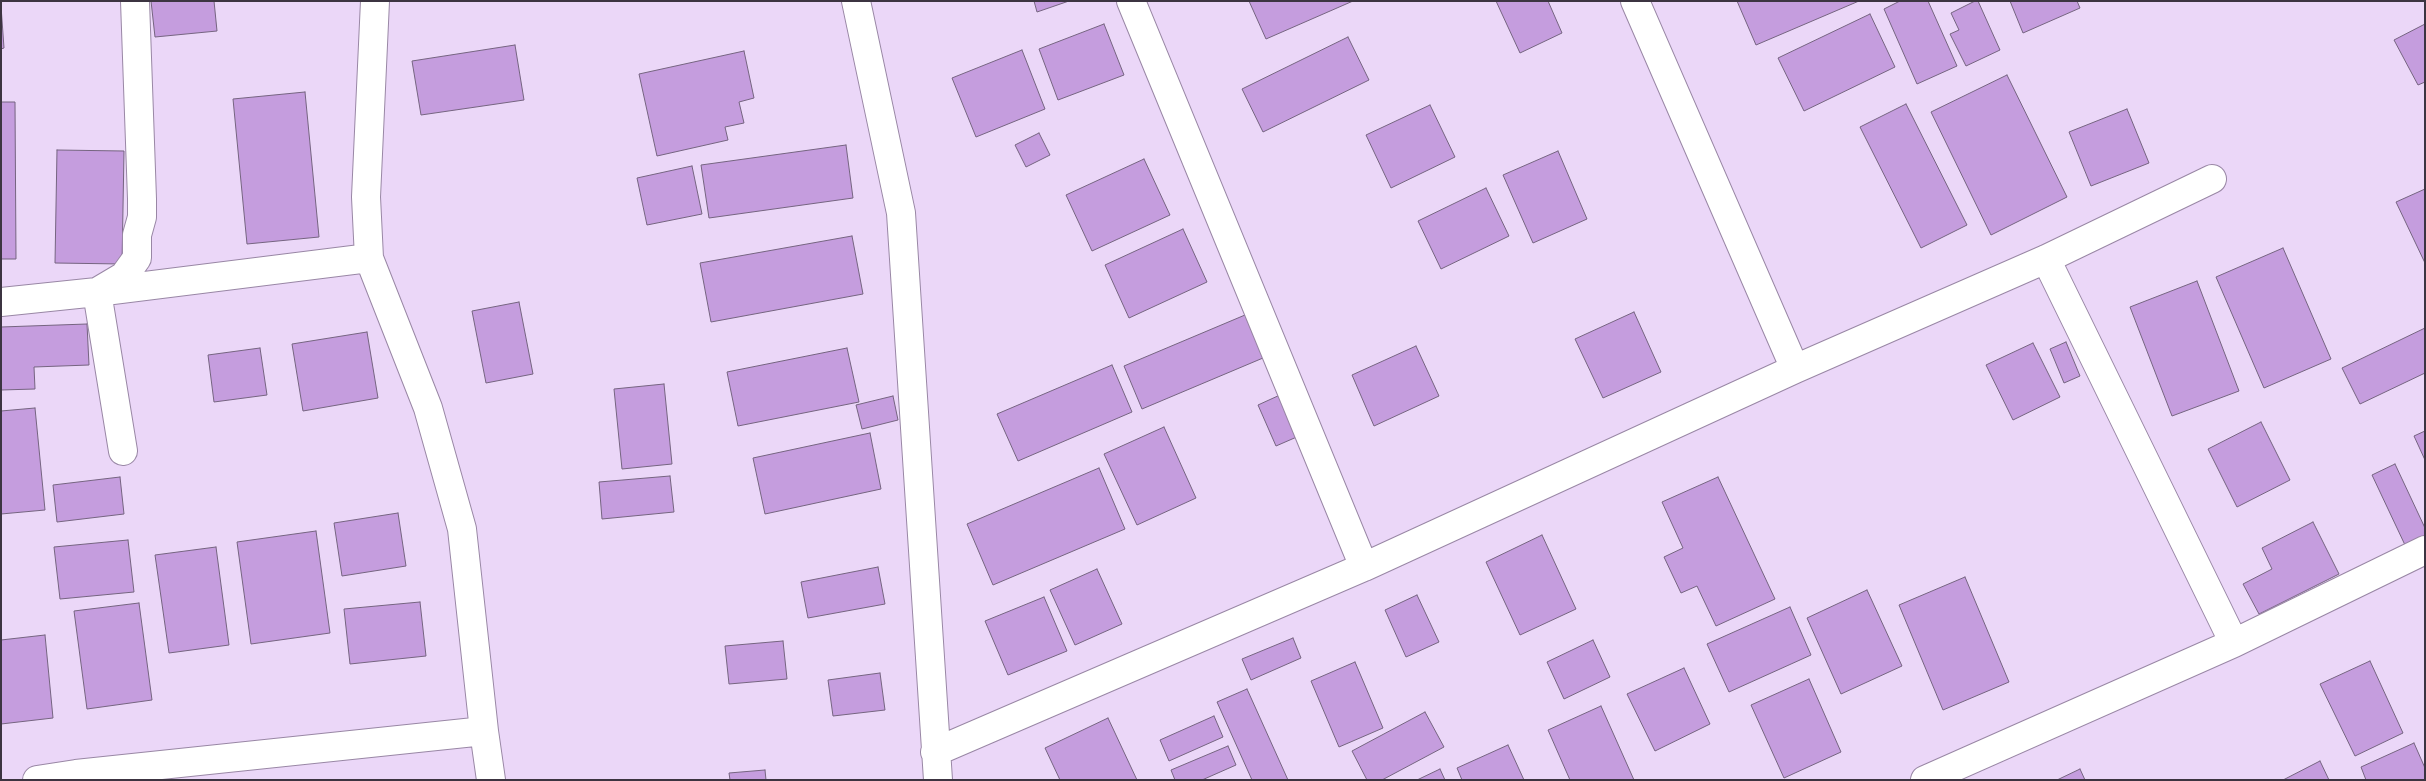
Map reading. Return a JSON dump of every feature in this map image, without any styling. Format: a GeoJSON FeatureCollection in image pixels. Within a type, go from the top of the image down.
{"type":"FeatureCollection","features":[{"type":"Feature","properties":{"kind":"street"},"geometry":{"type":"LineString","coordinates":[[97,292],[124,276],[137,258],[137,235],[142,217],[142,199],[136,1]]}},
{"type":"Feature","properties":{"kind":"street"},"geometry":{"type":"LineString","coordinates":[[375,1],[366,198],[368,258],[428,408],[462,530],[491,780]]}},
{"type":"Feature","properties":{"kind":"street"},"geometry":{"type":"LineString","coordinates":[[856,1],[901,213],[938,780]]}},
{"type":"Feature","properties":{"kind":"street"},"geometry":{"type":"LineString","coordinates":[[1131,1],[1364,567]]}},
{"type":"Feature","properties":{"kind":"street"},"geometry":{"type":"LineString","coordinates":[[1635,1],[1795,369]]}},
{"type":"Feature","properties":{"kind":"street"},"geometry":{"type":"LineString","coordinates":[[935,752],[1364,567],[1795,369],[2046,259],[2212,179]]}},
{"type":"Feature","properties":{"kind":"street"},"geometry":{"type":"LineString","coordinates":[[1,302],[368,258]]}},
{"type":"Feature","properties":{"kind":"street"},"geometry":{"type":"LineString","coordinates":[[2046,259],[2234,643]]}},
{"type":"Feature","properties":{"kind":"street"},"geometry":{"type":"LineString","coordinates":[[97,292],[124,452]]}},
{"type":"Feature","properties":{"kind":"street"},"geometry":{"type":"LineString","coordinates":[[1925,780],[2234,643],[2425,550]]}},
{"type":"Feature","properties":{"kind":"street"},"geometry":{"type":"LineString","coordinates":[[38,780],[484,731]]}},
{"type":"Feature","properties":{"kind":"building"},"geometry":{"type":"Polygon","coordinates":[[[151,1],[214,1],[217,31],[155,37],[151,1]]]}},
{"type":"Feature","properties":{"kind":"building"},"geometry":{"type":"Polygon","coordinates":[[[1034,1],[1069,1],[1037,12],[1034,1]]]}},
{"type":"Feature","properties":{"kind":"building"},"geometry":{"type":"Polygon","coordinates":[[[1249,1],[1353,1],[1266,39],[1249,1]]]}},
{"type":"Feature","properties":{"kind":"building"},"geometry":{"type":"Polygon","coordinates":[[[1496,1],[1548,1],[1562,33],[1520,53],[1496,1]]]}},
{"type":"Feature","properties":{"kind":"building"},"geometry":{"type":"Polygon","coordinates":[[[1737,1],[1859,1],[1756,45],[1737,1]]]}},
{"type":"Feature","properties":{"kind":"building"},"geometry":{"type":"Polygon","coordinates":[[[1900,1],[1928,1],[1957,66],[1917,84],[1884,9],[1900,1]]]}},
{"type":"Feature","properties":{"kind":"building"},"geometry":{"type":"Polygon","coordinates":[[[1978,1],[2000,50],[1966,66],[1950,34],[1959,30],[1951,13],[1978,1]]]}},
{"type":"Feature","properties":{"kind":"building"},"geometry":{"type":"Polygon","coordinates":[[[2010,1],[2077,1],[2080,8],[2023,33],[2010,1]]]}},
{"type":"Feature","properties":{"kind":"building"},"geometry":{"type":"Polygon","coordinates":[[[1,6],[4,48],[1,49],[1,6]]]}},
{"type":"Feature","properties":{"kind":"building"},"geometry":{"type":"Polygon","coordinates":[[[1870,14],[1895,67],[1804,111],[1778,58],[1870,14]]]}},
{"type":"Feature","properties":{"kind":"building"},"geometry":{"type":"Polygon","coordinates":[[[1104,24],[1124,75],[1058,100],[1039,49],[1104,24]]]}},
{"type":"Feature","properties":{"kind":"building"},"geometry":{"type":"Polygon","coordinates":[[[2425,24],[2425,82],[2418,85],[2394,40],[2425,24]]]}},
{"type":"Feature","properties":{"kind":"building"},"geometry":{"type":"Polygon","coordinates":[[[1348,37],[1369,80],[1263,132],[1242,89],[1348,37]]]}},
{"type":"Feature","properties":{"kind":"building"},"geometry":{"type":"Polygon","coordinates":[[[515,45],[524,100],[421,115],[412,61],[515,45]]]}},
{"type":"Feature","properties":{"kind":"building"},"geometry":{"type":"Polygon","coordinates":[[[1022,50],[1045,109],[976,137],[952,78],[1022,50]]]}},
{"type":"Feature","properties":{"kind":"building"},"geometry":{"type":"Polygon","coordinates":[[[744,51],[754,98],[739,102],[744,123],[725,127],[728,140],[657,156],[639,74],[744,51]]]}},
{"type":"Feature","properties":{"kind":"building"},"geometry":{"type":"Polygon","coordinates":[[[2007,75],[2067,197],[1991,235],[1931,112],[2007,75]]]}},
{"type":"Feature","properties":{"kind":"building"},"geometry":{"type":"Polygon","coordinates":[[[305,92],[319,237],[247,244],[233,99],[305,92]]]}},
{"type":"Feature","properties":{"kind":"building"},"geometry":{"type":"Polygon","coordinates":[[[1,102],[15,102],[16,259],[1,259],[1,102]]]}},
{"type":"Feature","properties":{"kind":"building"},"geometry":{"type":"Polygon","coordinates":[[[1906,104],[1967,225],[1921,248],[1860,127],[1906,104]]]}},
{"type":"Feature","properties":{"kind":"building"},"geometry":{"type":"Polygon","coordinates":[[[1430,105],[1455,157],[1391,188],[1366,135],[1430,105]]]}},
{"type":"Feature","properties":{"kind":"building"},"geometry":{"type":"Polygon","coordinates":[[[2127,109],[2149,163],[2091,186],[2069,132],[2127,109]]]}},
{"type":"Feature","properties":{"kind":"building"},"geometry":{"type":"Polygon","coordinates":[[[1039,133],[1050,155],[1026,167],[1015,145],[1039,133]]]}},
{"type":"Feature","properties":{"kind":"building"},"geometry":{"type":"Polygon","coordinates":[[[846,145],[853,198],[709,218],[701,165],[846,145]]]}},
{"type":"Feature","properties":{"kind":"building"},"geometry":{"type":"Polygon","coordinates":[[[57,150],[124,151],[122,264],[55,263],[57,150]]]}},
{"type":"Feature","properties":{"kind":"building"},"geometry":{"type":"Polygon","coordinates":[[[1558,151],[1587,219],[1533,243],[1503,175],[1558,151]]]}},
{"type":"Feature","properties":{"kind":"building"},"geometry":{"type":"Polygon","coordinates":[[[1144,159],[1170,215],[1092,251],[1066,195],[1144,159]]]}},
{"type":"Feature","properties":{"kind":"building"},"geometry":{"type":"Polygon","coordinates":[[[692,166],[702,214],[647,225],[637,178],[692,166]]]}},
{"type":"Feature","properties":{"kind":"building"},"geometry":{"type":"Polygon","coordinates":[[[1486,188],[1509,236],[1441,269],[1418,221],[1486,188]]]}},
{"type":"Feature","properties":{"kind":"building"},"geometry":{"type":"Polygon","coordinates":[[[2425,189],[2425,263],[2396,202],[2425,189]]]}},
{"type":"Feature","properties":{"kind":"building"},"geometry":{"type":"Polygon","coordinates":[[[1183,229],[1207,282],[1129,318],[1105,265],[1183,229]]]}},
{"type":"Feature","properties":{"kind":"building"},"geometry":{"type":"Polygon","coordinates":[[[852,236],[863,294],[711,322],[700,263],[852,236]]]}},
{"type":"Feature","properties":{"kind":"building"},"geometry":{"type":"Polygon","coordinates":[[[2283,248],[2331,359],[2264,388],[2216,277],[2283,248]]]}},
{"type":"Feature","properties":{"kind":"building"},"geometry":{"type":"Polygon","coordinates":[[[2197,281],[2239,391],[2172,416],[2130,307],[2197,281]]]}},
{"type":"Feature","properties":{"kind":"building"},"geometry":{"type":"Polygon","coordinates":[[[519,302],[533,374],[486,383],[472,311],[519,302]]]}},
{"type":"Feature","properties":{"kind":"building"},"geometry":{"type":"Polygon","coordinates":[[[1634,312],[1661,372],[1603,398],[1575,339],[1634,312]]]}},
{"type":"Feature","properties":{"kind":"building"},"geometry":{"type":"Polygon","coordinates":[[[1245,315],[1263,358],[1142,409],[1124,366],[1245,315]]]}},
{"type":"Feature","properties":{"kind":"building"},"geometry":{"type":"Polygon","coordinates":[[[87,324],[89,365],[34,367],[35,389],[1,390],[1,327],[87,324]]]}},
{"type":"Feature","properties":{"kind":"building"},"geometry":{"type":"Polygon","coordinates":[[[2425,328],[2425,373],[2360,404],[2342,368],[2425,328]]]}},
{"type":"Feature","properties":{"kind":"building"},"geometry":{"type":"Polygon","coordinates":[[[367,332],[378,398],[303,411],[292,344],[367,332]]]}},
{"type":"Feature","properties":{"kind":"building"},"geometry":{"type":"Polygon","coordinates":[[[2066,342],[2080,376],[2064,383],[2050,349],[2066,342]]]}},
{"type":"Feature","properties":{"kind":"building"},"geometry":{"type":"Polygon","coordinates":[[[2033,343],[2060,397],[2013,420],[1986,365],[2033,343]]]}},
{"type":"Feature","properties":{"kind":"building"},"geometry":{"type":"Polygon","coordinates":[[[1416,346],[1439,396],[1374,426],[1352,375],[1416,346]]]}},
{"type":"Feature","properties":{"kind":"building"},"geometry":{"type":"Polygon","coordinates":[[[260,348],[267,395],[214,402],[208,355],[260,348]]]}},
{"type":"Feature","properties":{"kind":"building"},"geometry":{"type":"Polygon","coordinates":[[[847,348],[859,402],[738,426],[727,372],[847,348]]]}},
{"type":"Feature","properties":{"kind":"building"},"geometry":{"type":"Polygon","coordinates":[[[1112,365],[1132,412],[1018,461],[997,414],[1112,365]]]}},
{"type":"Feature","properties":{"kind":"building"},"geometry":{"type":"Polygon","coordinates":[[[664,384],[672,464],[622,469],[614,389],[664,384]]]}},
{"type":"Feature","properties":{"kind":"building"},"geometry":{"type":"Polygon","coordinates":[[[1280,395],[1299,436],[1276,446],[1258,405],[1280,395]]]}},
{"type":"Feature","properties":{"kind":"building"},"geometry":{"type":"Polygon","coordinates":[[[893,396],[898,420],[862,429],[856,405],[893,396]]]}},
{"type":"Feature","properties":{"kind":"building"},"geometry":{"type":"Polygon","coordinates":[[[35,408],[45,510],[1,514],[1,411],[35,408]]]}},
{"type":"Feature","properties":{"kind":"building"},"geometry":{"type":"Polygon","coordinates":[[[2261,422],[2290,480],[2237,507],[2208,449],[2261,422]]]}},
{"type":"Feature","properties":{"kind":"building"},"geometry":{"type":"Polygon","coordinates":[[[1164,427],[1196,498],[1137,525],[1104,454],[1164,427]]]}},
{"type":"Feature","properties":{"kind":"building"},"geometry":{"type":"Polygon","coordinates":[[[2425,431],[2425,460],[2414,436],[2425,431]]]}},
{"type":"Feature","properties":{"kind":"building"},"geometry":{"type":"Polygon","coordinates":[[[870,433],[881,489],[765,514],[753,458],[870,433]]]}},
{"type":"Feature","properties":{"kind":"building"},"geometry":{"type":"Polygon","coordinates":[[[2395,464],[2425,528],[2425,536],[2405,545],[2372,475],[2395,464]]]}},
{"type":"Feature","properties":{"kind":"building"},"geometry":{"type":"Polygon","coordinates":[[[1099,468],[1125,529],[993,585],[967,524],[1099,468]]]}},
{"type":"Feature","properties":{"kind":"building"},"geometry":{"type":"Polygon","coordinates":[[[670,476],[674,512],[602,519],[599,482],[670,476]]]}},
{"type":"Feature","properties":{"kind":"building"},"geometry":{"type":"Polygon","coordinates":[[[120,477],[124,514],[57,522],[53,485],[120,477]]]}},
{"type":"Feature","properties":{"kind":"building"},"geometry":{"type":"Polygon","coordinates":[[[1718,477],[1775,599],[1716,626],[1697,586],[1681,593],[1664,557],[1683,548],[1662,502],[1718,477]]]}},
{"type":"Feature","properties":{"kind":"building"},"geometry":{"type":"Polygon","coordinates":[[[398,513],[406,566],[342,576],[334,523],[398,513]]]}},
{"type":"Feature","properties":{"kind":"building"},"geometry":{"type":"Polygon","coordinates":[[[2313,522],[2339,574],[2259,614],[2243,584],[2272,569],[2262,548],[2313,522]]]}},
{"type":"Feature","properties":{"kind":"building"},"geometry":{"type":"Polygon","coordinates":[[[316,531],[330,633],[251,644],[237,542],[316,531]]]}},
{"type":"Feature","properties":{"kind":"building"},"geometry":{"type":"Polygon","coordinates":[[[1542,535],[1576,609],[1520,635],[1486,562],[1542,535]]]}},
{"type":"Feature","properties":{"kind":"building"},"geometry":{"type":"Polygon","coordinates":[[[128,540],[134,592],[60,599],[54,547],[128,540]]]}},
{"type":"Feature","properties":{"kind":"building"},"geometry":{"type":"Polygon","coordinates":[[[216,547],[229,645],[169,653],[155,555],[216,547]]]}},
{"type":"Feature","properties":{"kind":"building"},"geometry":{"type":"Polygon","coordinates":[[[878,567],[885,604],[808,618],[801,582],[878,567]]]}},
{"type":"Feature","properties":{"kind":"building"},"geometry":{"type":"Polygon","coordinates":[[[1097,569],[1122,624],[1075,645],[1050,590],[1097,569]]]}},
{"type":"Feature","properties":{"kind":"building"},"geometry":{"type":"Polygon","coordinates":[[[1965,577],[2009,682],[1943,710],[1899,605],[1965,577]]]}},
{"type":"Feature","properties":{"kind":"building"},"geometry":{"type":"Polygon","coordinates":[[[1867,590],[1902,666],[1841,694],[1807,618],[1867,590]]]}},
{"type":"Feature","properties":{"kind":"building"},"geometry":{"type":"Polygon","coordinates":[[[1417,595],[1439,642],[1406,657],[1385,610],[1417,595]]]}},
{"type":"Feature","properties":{"kind":"building"},"geometry":{"type":"Polygon","coordinates":[[[1044,597],[1067,651],[1008,675],[985,621],[1044,597]]]}},
{"type":"Feature","properties":{"kind":"building"},"geometry":{"type":"Polygon","coordinates":[[[420,602],[426,656],[350,664],[344,609],[420,602]]]}},
{"type":"Feature","properties":{"kind":"building"},"geometry":{"type":"Polygon","coordinates":[[[139,603],[152,700],[87,709],[74,611],[139,603]]]}},
{"type":"Feature","properties":{"kind":"building"},"geometry":{"type":"Polygon","coordinates":[[[1790,607],[1811,655],[1729,692],[1707,644],[1790,607]]]}},
{"type":"Feature","properties":{"kind":"building"},"geometry":{"type":"Polygon","coordinates":[[[45,635],[53,718],[1,724],[1,640],[45,635]]]}},
{"type":"Feature","properties":{"kind":"building"},"geometry":{"type":"Polygon","coordinates":[[[1293,638],[1301,658],[1251,680],[1242,659],[1293,638]]]}},
{"type":"Feature","properties":{"kind":"building"},"geometry":{"type":"Polygon","coordinates":[[[1593,640],[1610,677],[1564,699],[1547,662],[1593,640]]]}},
{"type":"Feature","properties":{"kind":"building"},"geometry":{"type":"Polygon","coordinates":[[[783,641],[787,679],[729,684],[725,646],[783,641]]]}},
{"type":"Feature","properties":{"kind":"building"},"geometry":{"type":"Polygon","coordinates":[[[2370,661],[2403,733],[2355,756],[2320,684],[2370,661]]]}},
{"type":"Feature","properties":{"kind":"building"},"geometry":{"type":"Polygon","coordinates":[[[1355,662],[1383,728],[1339,747],[1311,681],[1355,662]]]}},
{"type":"Feature","properties":{"kind":"building"},"geometry":{"type":"Polygon","coordinates":[[[1684,668],[1710,724],[1655,751],[1627,694],[1684,668]]]}},
{"type":"Feature","properties":{"kind":"building"},"geometry":{"type":"Polygon","coordinates":[[[880,673],[885,710],[833,716],[828,680],[880,673]]]}},
{"type":"Feature","properties":{"kind":"building"},"geometry":{"type":"Polygon","coordinates":[[[1809,679],[1841,752],[1784,778],[1751,705],[1809,679]]]}},
{"type":"Feature","properties":{"kind":"building"},"geometry":{"type":"Polygon","coordinates":[[[1247,689],[1288,780],[1252,780],[1217,702],[1247,689]]]}},
{"type":"Feature","properties":{"kind":"building"},"geometry":{"type":"Polygon","coordinates":[[[1601,706],[1634,780],[1570,780],[1548,730],[1601,706]]]}},
{"type":"Feature","properties":{"kind":"building"},"geometry":{"type":"Polygon","coordinates":[[[1425,712],[1444,747],[1382,780],[1367,780],[1352,751],[1425,712]]]}},
{"type":"Feature","properties":{"kind":"building"},"geometry":{"type":"Polygon","coordinates":[[[1214,716],[1223,737],[1169,761],[1160,740],[1214,716]]]}},
{"type":"Feature","properties":{"kind":"building"},"geometry":{"type":"Polygon","coordinates":[[[1108,718],[1137,780],[1060,780],[1045,748],[1108,718]]]}},
{"type":"Feature","properties":{"kind":"building"},"geometry":{"type":"Polygon","coordinates":[[[2414,743],[2425,768],[2425,780],[2366,780],[2361,767],[2414,743]]]}},
{"type":"Feature","properties":{"kind":"building"},"geometry":{"type":"Polygon","coordinates":[[[1508,745],[1524,780],[1462,780],[1457,768],[1508,745]]]}},
{"type":"Feature","properties":{"kind":"building"},"geometry":{"type":"Polygon","coordinates":[[[1228,746],[1236,765],[1202,780],[1175,780],[1171,770],[1228,746]]]}},
{"type":"Feature","properties":{"kind":"building"},"geometry":{"type":"Polygon","coordinates":[[[2320,761],[2329,780],[2283,780],[2320,761]]]}},
{"type":"Feature","properties":{"kind":"building"},"geometry":{"type":"Polygon","coordinates":[[[1440,769],[1445,780],[1417,780],[1440,769]]]}},
{"type":"Feature","properties":{"kind":"building"},"geometry":{"type":"Polygon","coordinates":[[[2080,769],[2085,780],[2057,780],[2080,769]]]}},
{"type":"Feature","properties":{"kind":"building"},"geometry":{"type":"Polygon","coordinates":[[[765,770],[766,780],[730,780],[729,773],[765,770]]]}}]}
